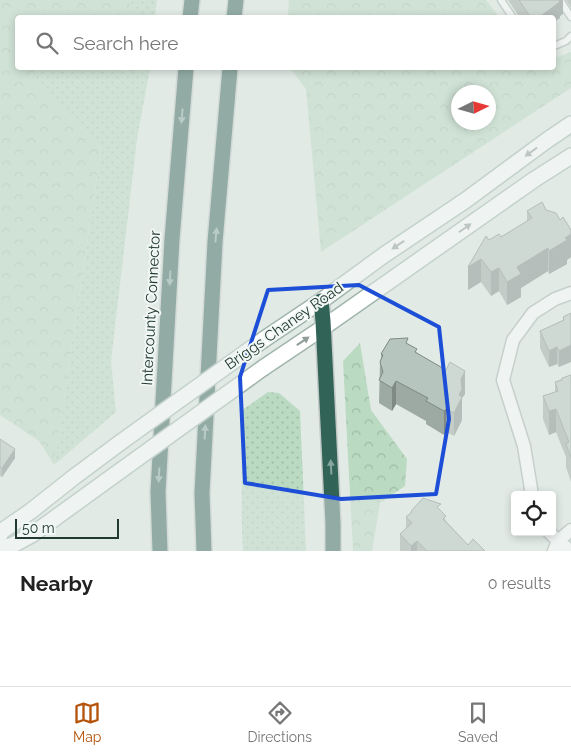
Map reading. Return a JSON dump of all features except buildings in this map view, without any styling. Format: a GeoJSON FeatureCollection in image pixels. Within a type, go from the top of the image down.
{"type":"FeatureCollection","features":[{"type":"Feature","properties":{"kind":"highway"},"geometry":{"type":"LineString","coordinates":[[190,15],[192,0]]}},
{"type":"Feature","properties":{"kind":"highway"},"geometry":{"type":"LineString","coordinates":[[234,15],[236,0]]}},
{"type":"Feature","properties":{"kind":"highway","name":"Intercounty Connector"},"geometry":{"type":"LineString","coordinates":[[160,551],[159,473],[172,239],[186,70]]}},
{"type":"Feature","properties":{"kind":"highway"},"geometry":{"type":"LineString","coordinates":[[204,551],[203,473],[216,242],[230,70]]}},
{"type":"Feature","properties":{"kind":"highway"},"geometry":{"type":"LineString","coordinates":[[321,301],[334,524],[332,551]]}},
{"type":"Feature","properties":{"kind":"main road","name":"Briggs Chaney Road"},"geometry":{"type":"LineString","coordinates":[[0,534],[121,442],[263,340],[466,200],[571,124]]}},
{"type":"Feature","properties":{"kind":"main road","name":"Briggs Chaney Road"},"geometry":{"type":"LineString","coordinates":[[0,547],[11,546],[34,534],[263,368],[571,156]]}},
{"type":"Feature","properties":{"kind":"street"},"geometry":{"type":"LineString","coordinates":[[531,491],[524,446],[503,380],[513,340],[533,313],[555,298],[571,293]]}},
{"type":"Feature","properties":{"kind":"street"},"geometry":{"type":"LineString","coordinates":[[571,530],[554,542],[571,551]]}},
{"type":"Feature","properties":{"kind":"lane"},"geometry":{"type":"LineString","coordinates":[[501,0],[511,15]]}},
{"type":"Feature","properties":{"kind":"lane"},"geometry":{"type":"LineString","coordinates":[[560,0],[571,17]]}},
{"type":"Feature","properties":{"kind":"lane"},"geometry":{"type":"LineString","coordinates":[[556,45],[566,41],[571,36]]}},
{"type":"Feature","properties":{"kind":"highlighted area"},"geometry":{"type":"Polygon","coordinates":[[[359,285],[439,327],[449,419],[436,494],[341,499],[245,483],[240,377],[268,290],[359,285]]]}},
{"type":"Feature","properties":{"kind":"green space"},"geometry":{"type":"Polygon","coordinates":[[[0,0],[129,0],[133,15],[15,15],[15,70],[35,70],[34,80],[101,148],[54,465],[39,441],[0,415],[0,0]]]}},
{"type":"Feature","properties":{"kind":"green space"},"geometry":{"type":"Polygon","coordinates":[[[129,0],[157,0],[155,15],[133,15],[129,0]]]}},
{"type":"Feature","properties":{"kind":"green space"},"geometry":{"type":"Polygon","coordinates":[[[289,0],[486,0],[497,15],[288,15],[289,0]]]}},
{"type":"Feature","properties":{"kind":"green space"},"geometry":{"type":"Polygon","coordinates":[[[571,52],[571,88],[321,252],[306,89],[292,70],[556,70],[556,57],[571,52]]]}},
{"type":"Feature","properties":{"kind":"green space"},"geometry":{"type":"Polygon","coordinates":[[[35,70],[121,70],[149,73],[150,70],[137,139],[111,361],[116,412],[54,465],[101,148],[33,80],[35,70]]]}},
{"type":"Feature","properties":{"kind":"green space"},"geometry":{"type":"Polygon","coordinates":[[[122,70],[149,70],[150,73],[122,70]]]}},
{"type":"Feature","properties":{"kind":"green space"},"geometry":{"type":"Polygon","coordinates":[[[360,343],[371,410],[407,459],[405,486],[380,503],[372,551],[353,551],[343,361],[360,343]]]}},
{"type":"Feature","properties":{"kind":"green space"},"geometry":{"type":"Polygon","coordinates":[[[268,392],[279,393],[300,411],[306,551],[243,551],[241,411],[268,392]]]}}]}
